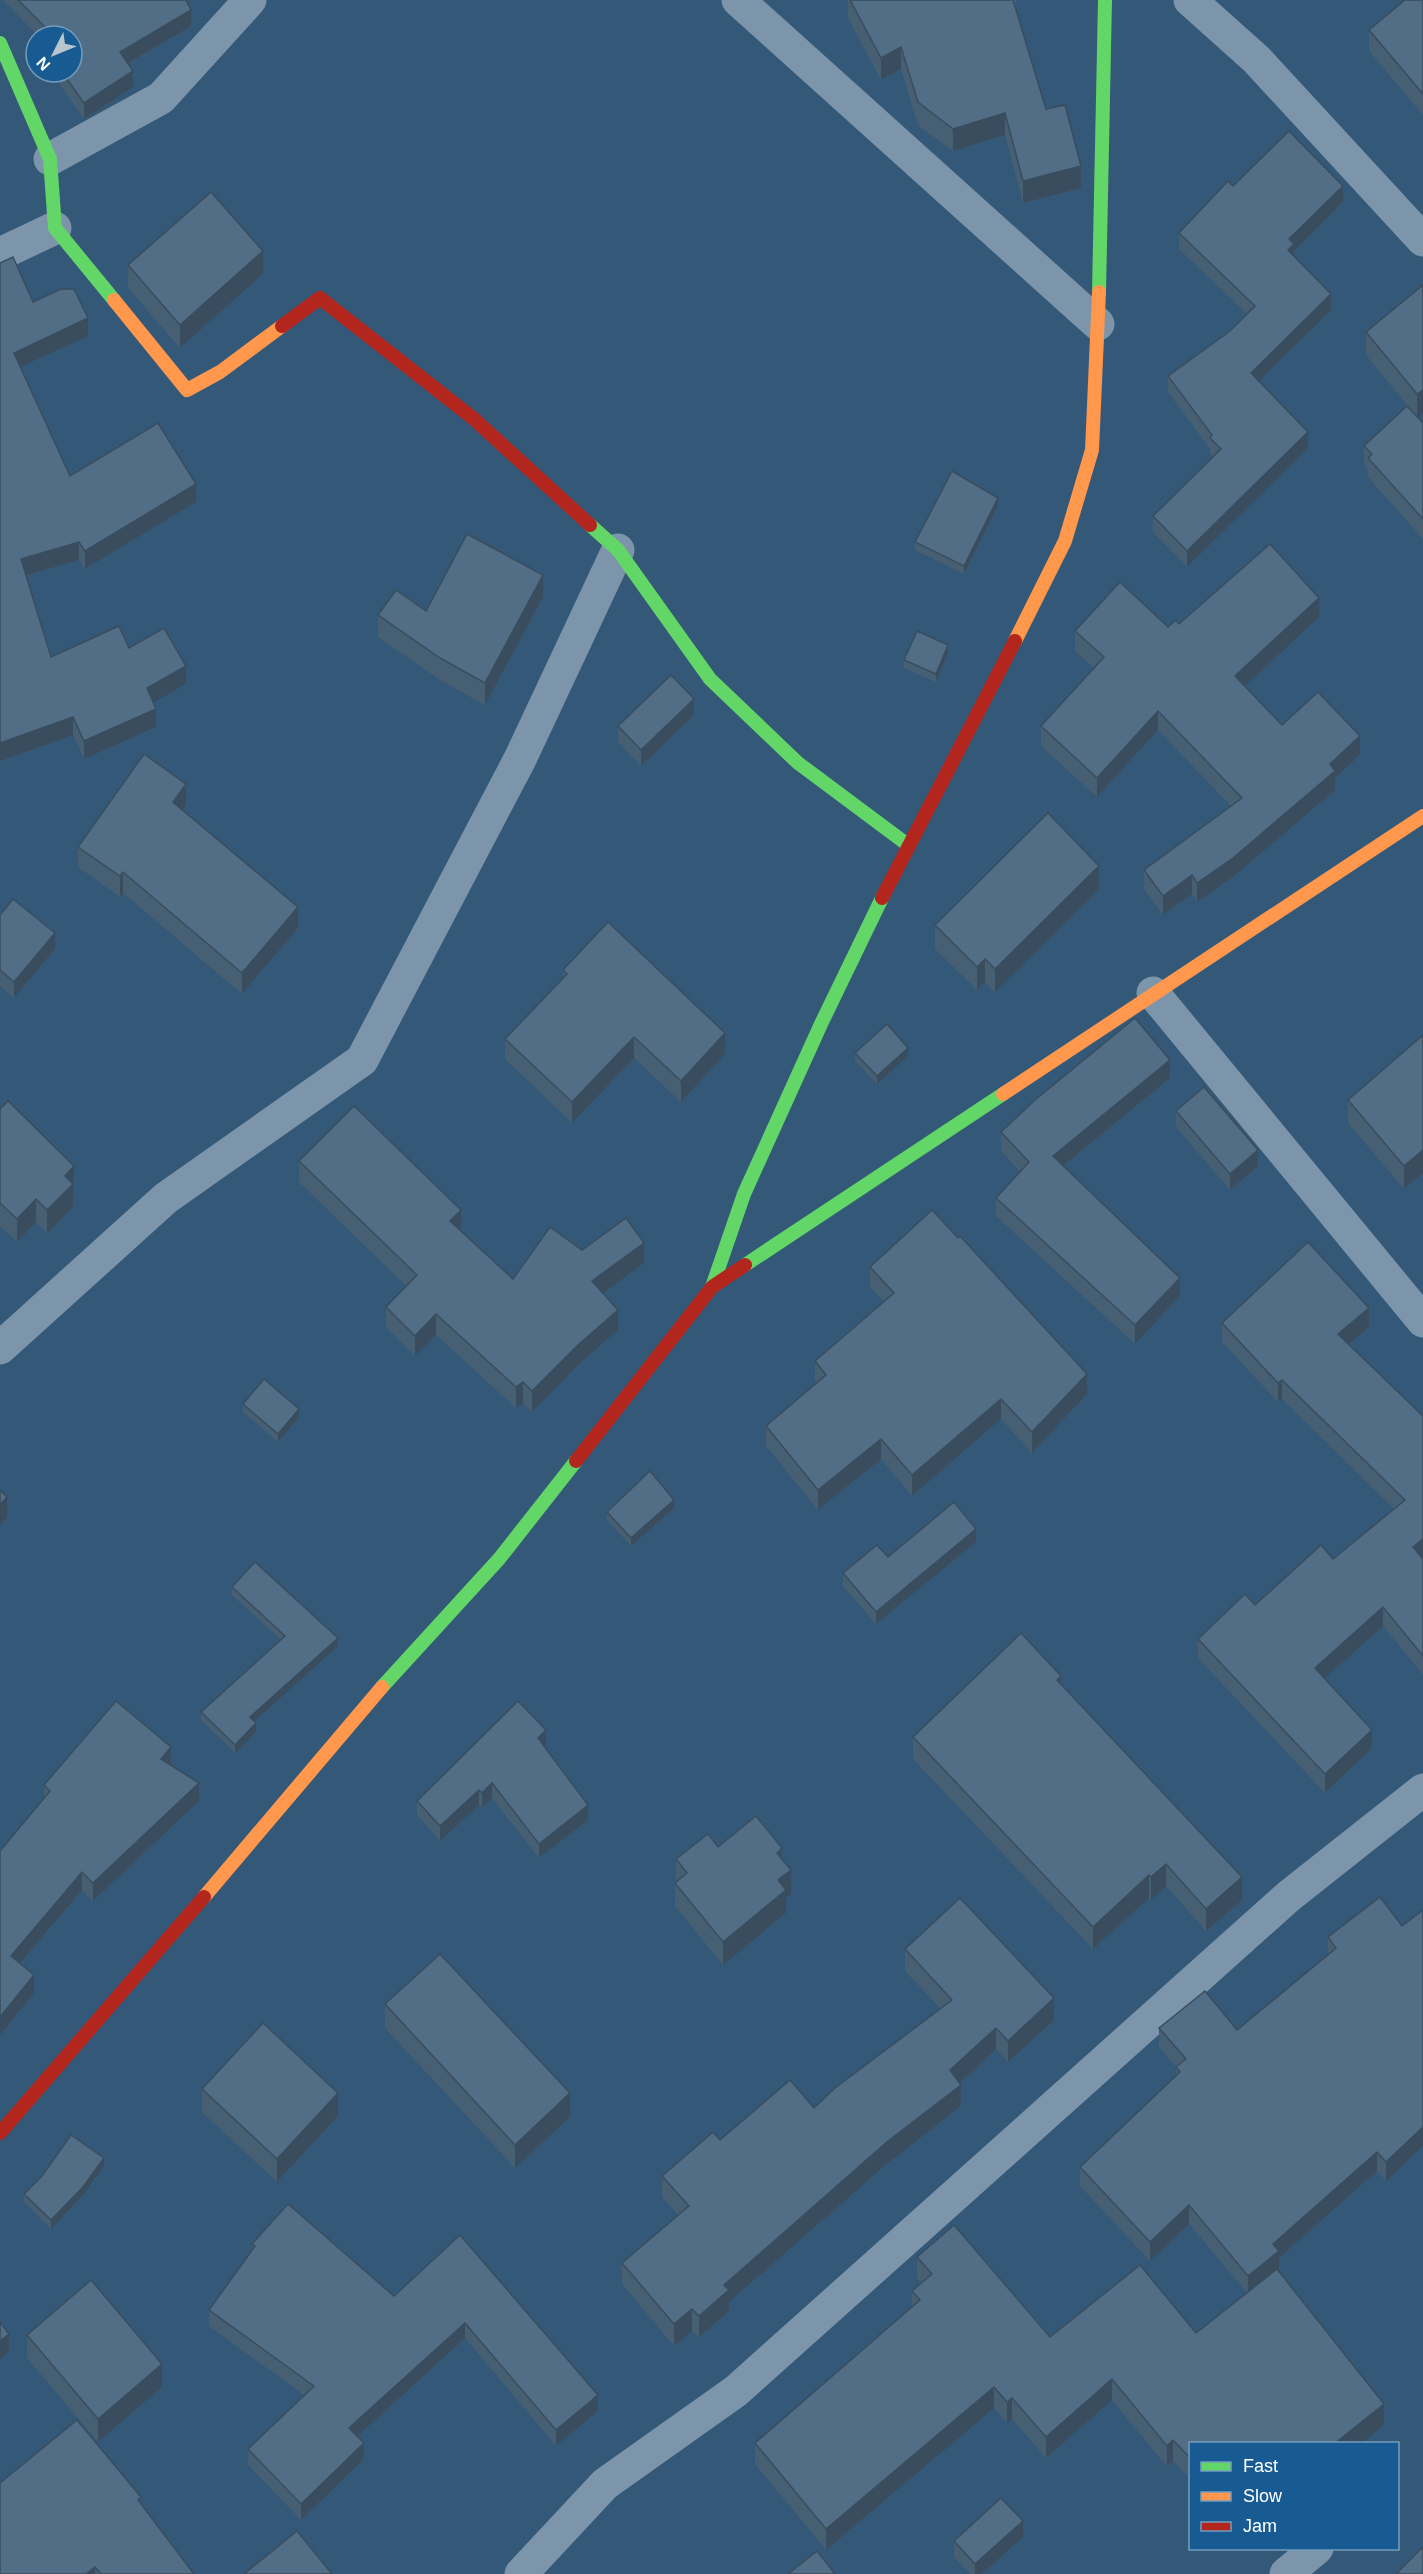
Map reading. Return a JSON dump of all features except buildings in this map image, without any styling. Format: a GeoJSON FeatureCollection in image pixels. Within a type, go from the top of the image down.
{"type":"FeatureCollection","features":[{"type":"Feature","properties":{"kind":"street"},"geometry":{"type":"LineString","coordinates":[[50,159],[161,98],[250,0]]}},
{"type":"Feature","properties":{"kind":"street"},"geometry":{"type":"LineString","coordinates":[[738,0],[1098,324]]}},
{"type":"Feature","properties":{"kind":"street"},"geometry":{"type":"LineString","coordinates":[[712,1287],[744,1194],[822,1024],[908,845],[1001,670],[1065,541],[1092,450],[1098,324],[1105,0]]}},
{"type":"Feature","properties":{"kind":"street"},"geometry":{"type":"LineString","coordinates":[[1190,0],[1256,58],[1423,240]]}},
{"type":"Feature","properties":{"kind":"street"},"geometry":{"type":"LineString","coordinates":[[0,43],[50,159],[55,228],[187,390],[220,372],[321,298],[474,419],[618,550],[710,679],[798,763],[908,845]]}},
{"type":"Feature","properties":{"kind":"street"},"geometry":{"type":"LineString","coordinates":[[0,254],[55,228]]}},
{"type":"Feature","properties":{"kind":"street"},"geometry":{"type":"LineString","coordinates":[[0,1348],[166,1198],[362,1060],[520,759],[618,550]]}},
{"type":"Feature","properties":{"kind":"street"},"geometry":{"type":"LineString","coordinates":[[0,2133],[236,1862],[389,1679],[499,1559],[712,1287],[1423,816]]}},
{"type":"Feature","properties":{"kind":"street"},"geometry":{"type":"LineString","coordinates":[[1154,993],[1423,1321]]}},
{"type":"Feature","properties":{"kind":"street"},"geometry":{"type":"LineString","coordinates":[[521,2574],[605,2484],[736,2391],[1289,1896],[1423,1790]]}},
{"type":"Feature","properties":{"kind":"street"},"geometry":{"type":"LineString","coordinates":[[1286,2574],[1315,2550]]}},
{"type":"Feature","properties":{"kind":"traffic: fast"},"geometry":{"type":"LineString","coordinates":[[1099,292],[1105,0]]}},
{"type":"Feature","properties":{"kind":"traffic: fast"},"geometry":{"type":"LineString","coordinates":[[0,43],[50,159],[55,228],[114,300]]}},
{"type":"Feature","properties":{"kind":"traffic: fast"},"geometry":{"type":"LineString","coordinates":[[590,525],[618,550],[710,679],[798,763],[908,845]]}},
{"type":"Feature","properties":{"kind":"traffic: fast"},"geometry":{"type":"LineString","coordinates":[[712,1287],[744,1194],[821,1024],[882,898]]}},
{"type":"Feature","properties":{"kind":"traffic: fast"},"geometry":{"type":"LineString","coordinates":[[745,1265],[1003,1094]]}},
{"type":"Feature","properties":{"kind":"traffic: fast"},"geometry":{"type":"LineString","coordinates":[[382,1687],[499,1559],[576,1461]]}},
{"type":"Feature","properties":{"kind":"traffic: slow"},"geometry":{"type":"LineString","coordinates":[[1015,641],[1065,541],[1092,450],[1099,292]]}},
{"type":"Feature","properties":{"kind":"traffic: slow"},"geometry":{"type":"LineString","coordinates":[[114,300],[187,390],[220,372],[282,326]]}},
{"type":"Feature","properties":{"kind":"traffic: slow"},"geometry":{"type":"LineString","coordinates":[[1003,1094],[1423,816]]}},
{"type":"Feature","properties":{"kind":"traffic: slow"},"geometry":{"type":"LineString","coordinates":[[204,1897],[382,1687]]}},
{"type":"Feature","properties":{"kind":"traffic: jam"},"geometry":{"type":"LineString","coordinates":[[282,326],[320,298],[474,419],[590,525]]}},
{"type":"Feature","properties":{"kind":"traffic: jam"},"geometry":{"type":"LineString","coordinates":[[882,898],[1015,641]]}},
{"type":"Feature","properties":{"kind":"traffic: jam"},"geometry":{"type":"LineString","coordinates":[[576,1461],[712,1287],[745,1265]]}},
{"type":"Feature","properties":{"kind":"traffic: jam"},"geometry":{"type":"LineString","coordinates":[[0,2133],[204,1897]]}}]}
